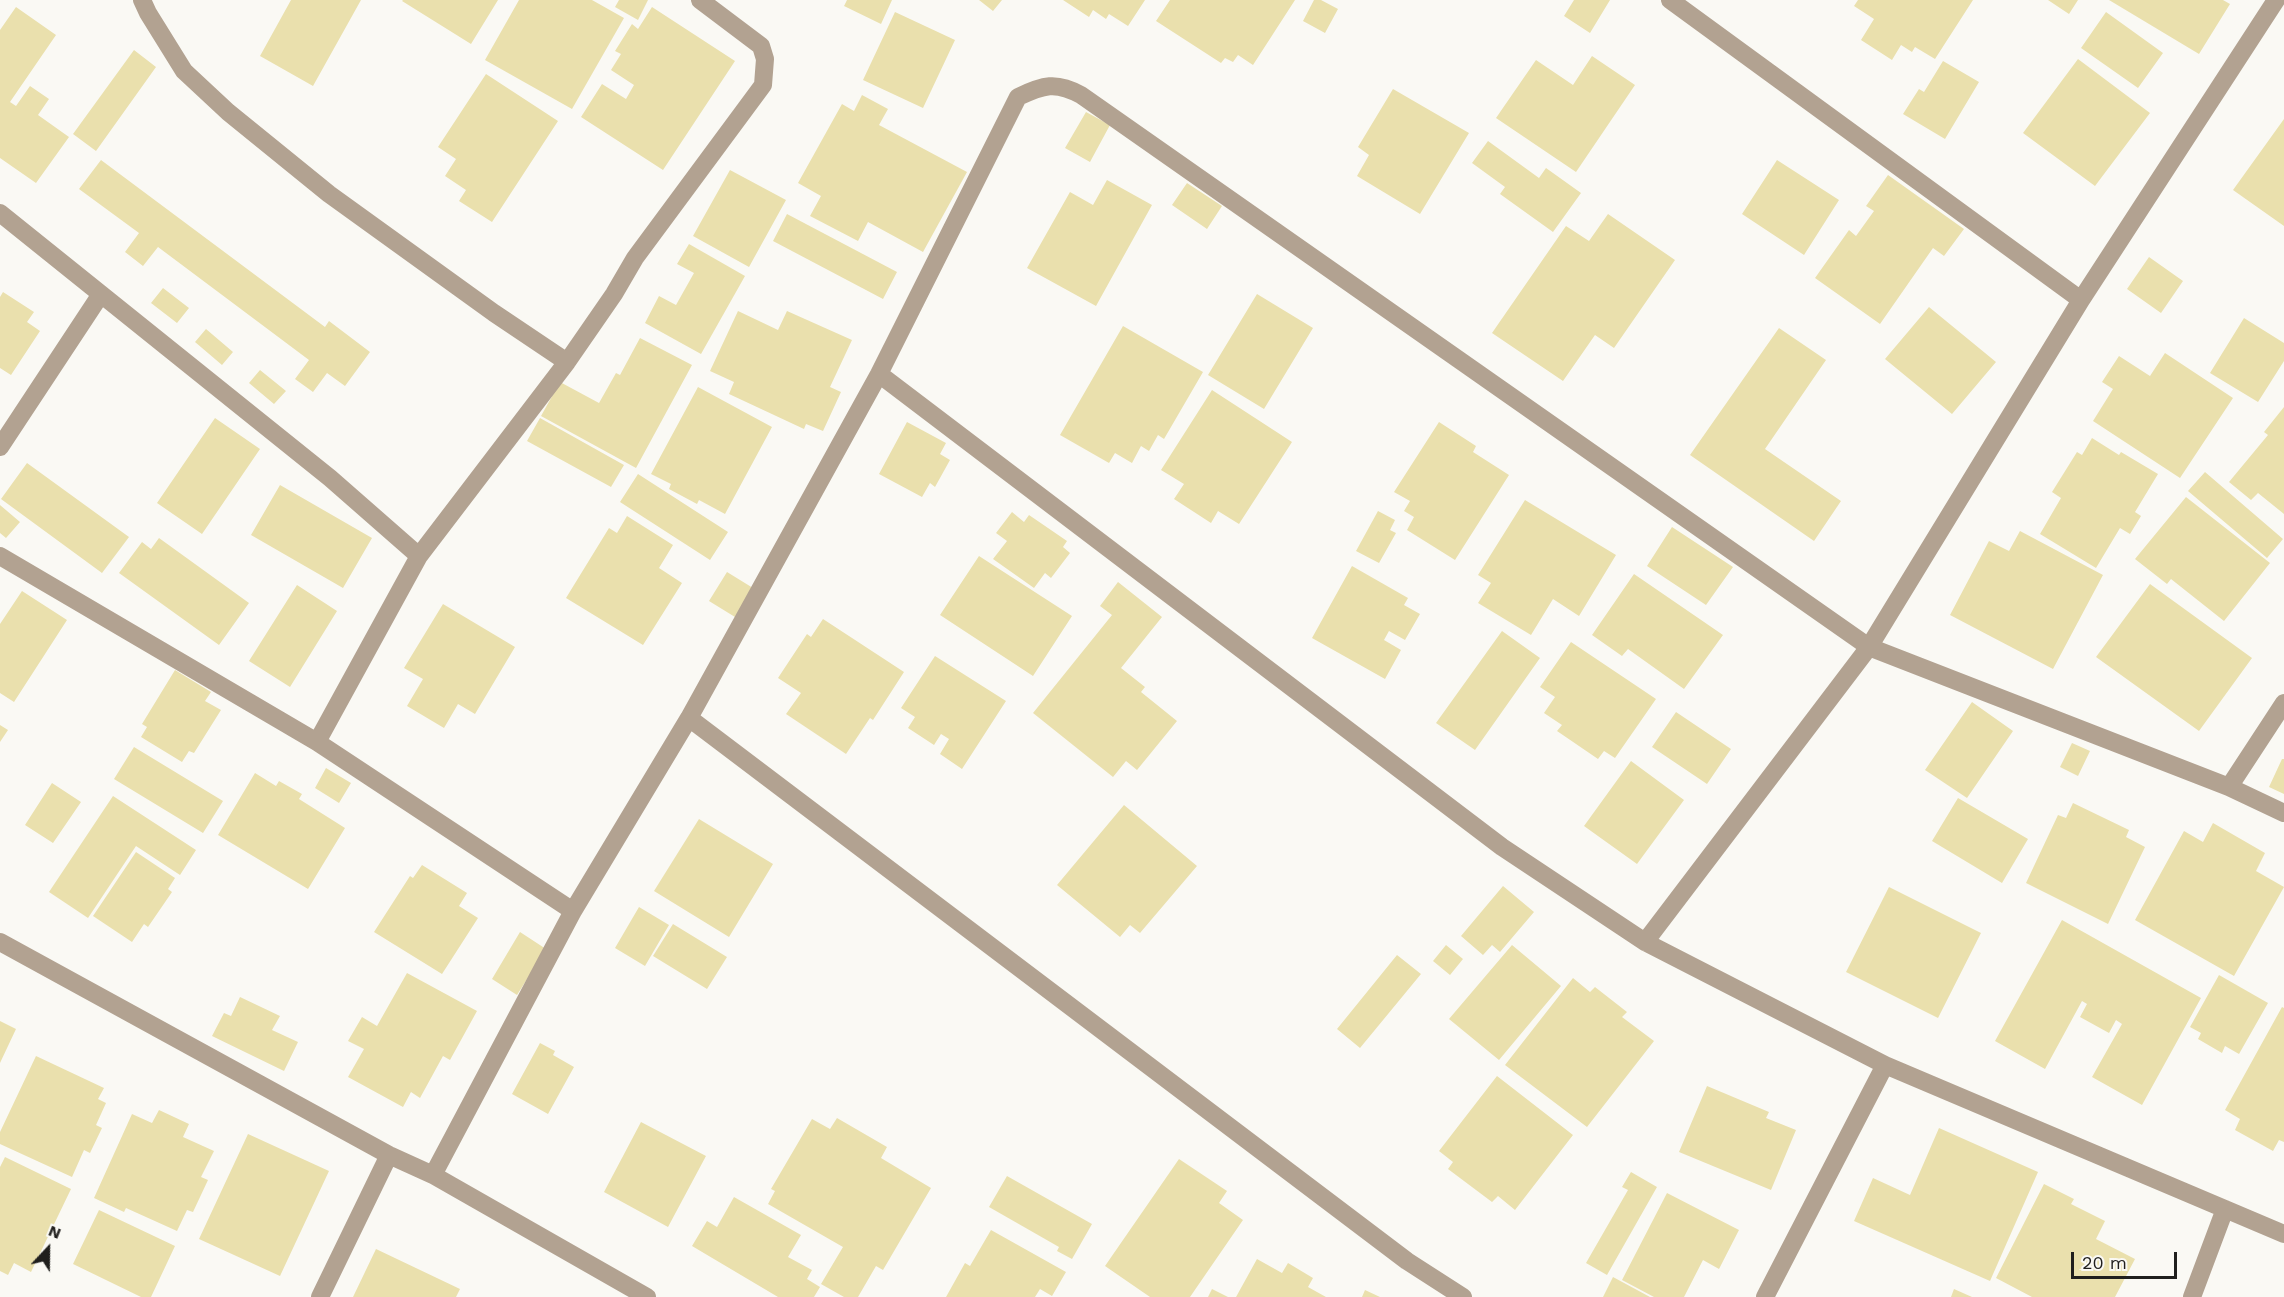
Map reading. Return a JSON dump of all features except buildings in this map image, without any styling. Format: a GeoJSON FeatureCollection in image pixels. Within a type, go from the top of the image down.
{"type":"FeatureCollection","features":[{"type":"Feature","properties":{"kind":"street"},"geometry":{"type":"LineString","coordinates":[[142,0],[147,13],[184,71],[228,112],[329,194],[494,313],[567,362]]}},
{"type":"Feature","properties":{"kind":"street"},"geometry":{"type":"LineString","coordinates":[[317,742],[419,556],[567,362],[614,294],[635,258],[763,85],[765,59],[761,46],[700,0]]}},
{"type":"Feature","properties":{"kind":"street"},"geometry":{"type":"LineString","coordinates":[[1670,0],[2081,300]]}},
{"type":"Feature","properties":{"kind":"street"},"geometry":{"type":"LineString","coordinates":[[1645,942],[1869,647],[2081,300],[2276,0]]}},
{"type":"Feature","properties":{"kind":"street"},"geometry":{"type":"LineString","coordinates":[[433,1175],[573,911],[689,718],[879,374],[1018,97],[1041,86],[1066,86],[1869,647],[2229,787],[2284,813]]}},
{"type":"Feature","properties":{"kind":"street"},"geometry":{"type":"LineString","coordinates":[[0,213],[330,478],[419,556]]}},
{"type":"Feature","properties":{"kind":"street"},"geometry":{"type":"LineString","coordinates":[[0,447],[101,294]]}},
{"type":"Feature","properties":{"kind":"street"},"geometry":{"type":"LineString","coordinates":[[879,374],[1502,847],[1645,942],[1885,1065],[2284,1234]]}},
{"type":"Feature","properties":{"kind":"street"},"geometry":{"type":"LineString","coordinates":[[0,556],[317,742],[573,911]]}},
{"type":"Feature","properties":{"kind":"street"},"geometry":{"type":"LineString","coordinates":[[2229,787],[2284,703]]}},
{"type":"Feature","properties":{"kind":"street"},"geometry":{"type":"LineString","coordinates":[[689,718],[1407,1261],[1463,1297]]}},
{"type":"Feature","properties":{"kind":"street"},"geometry":{"type":"LineString","coordinates":[[0,942],[389,1155],[433,1175],[647,1297]]}},
{"type":"Feature","properties":{"kind":"street"},"geometry":{"type":"LineString","coordinates":[[1765,1297],[1885,1065]]}},
{"type":"Feature","properties":{"kind":"street"},"geometry":{"type":"LineString","coordinates":[[320,1297],[389,1155]]}},
{"type":"Feature","properties":{"kind":"street"},"geometry":{"type":"LineString","coordinates":[[2192,1297],[2225,1209]]}}]}
